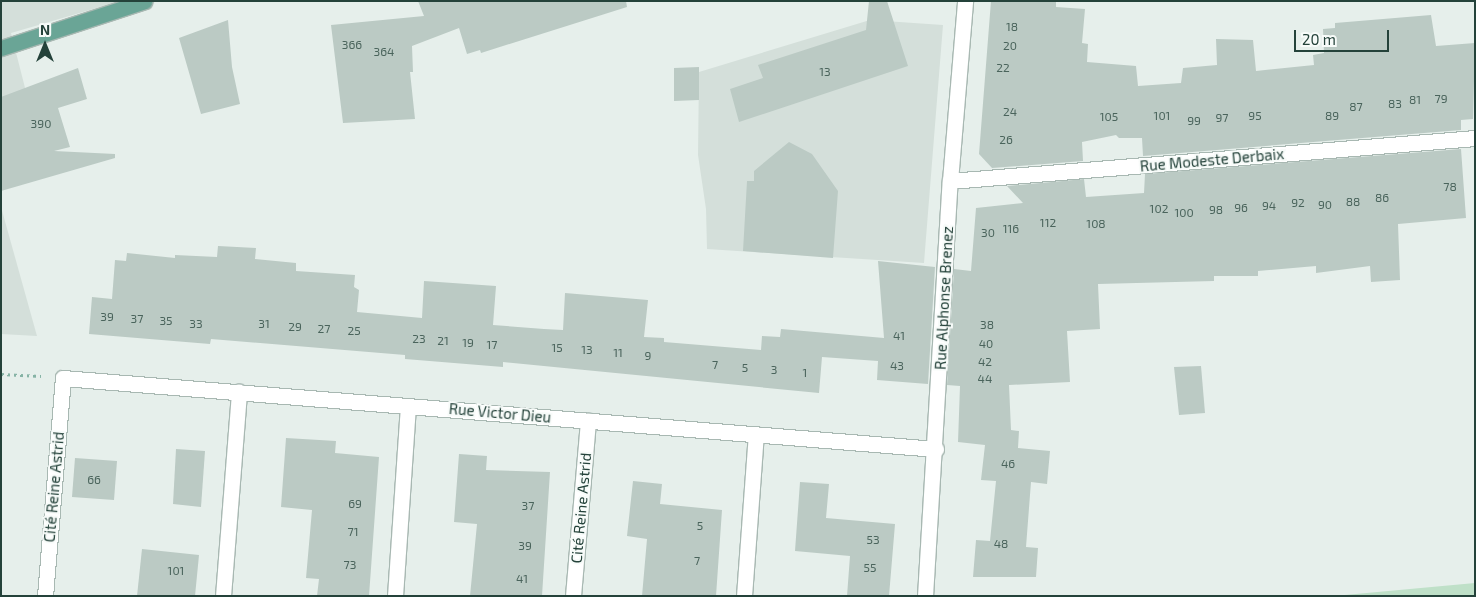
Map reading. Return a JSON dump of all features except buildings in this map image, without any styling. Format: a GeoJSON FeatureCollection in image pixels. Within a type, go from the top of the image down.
{"type":"FeatureCollection","features":[{"type":"Feature","properties":{"kind":"main road"},"geometry":{"type":"LineString","coordinates":[[1,48],[145,1]]}},
{"type":"Feature","properties":{"kind":"street","name":"Rue Alphonse Brenez"},"geometry":{"type":"LineString","coordinates":[[924,596],[936,449],[950,181],[965,1]]}},
{"type":"Feature","properties":{"kind":"street","name":"Rue Modeste Derbaix"},"geometry":{"type":"LineString","coordinates":[[950,181],[1475,138]]}},
{"type":"Feature","properties":{"kind":"street","name":"Rue Victor Dieu"},"geometry":{"type":"LineString","coordinates":[[64,378],[936,449]]}},
{"type":"Feature","properties":{"kind":"street","name":"Cité Reine Astrid"},"geometry":{"type":"LineString","coordinates":[[45,596],[64,378]]}},
{"type":"Feature","properties":{"kind":"street"},"geometry":{"type":"LineString","coordinates":[[223,596],[239,392]]}},
{"type":"Feature","properties":{"kind":"street"},"geometry":{"type":"LineString","coordinates":[[395,596],[408,406]]}},
{"type":"Feature","properties":{"kind":"street","name":"Cité Reine Astrid"},"geometry":{"type":"LineString","coordinates":[[574,596],[588,421]]}},
{"type":"Feature","properties":{"kind":"street"},"geometry":{"type":"LineString","coordinates":[[744,596],[756,434]]}},
{"type":"Feature","properties":{"kind":"path"},"geometry":{"type":"LineString","coordinates":[[1,374],[64,378]]}},
{"type":"Feature","properties":{"kind":"shaded area"},"geometry":{"type":"Polygon","coordinates":[[[1,1],[121,1],[11,33],[45,166],[1,181],[1,1]]]}},
{"type":"Feature","properties":{"kind":"shaded area"},"geometry":{"type":"Polygon","coordinates":[[[870,20],[943,25],[924,263],[707,249],[706,209],[698,155],[699,72],[870,20]]]}},
{"type":"Feature","properties":{"kind":"shaded area"},"geometry":{"type":"Polygon","coordinates":[[[1,207],[37,336],[1,334],[1,207]]]}},
{"type":"Feature","properties":{"kind":"green space"},"geometry":{"type":"Polygon","coordinates":[[[1475,583],[1475,596],[1334,596],[1475,583]]]}}]}
